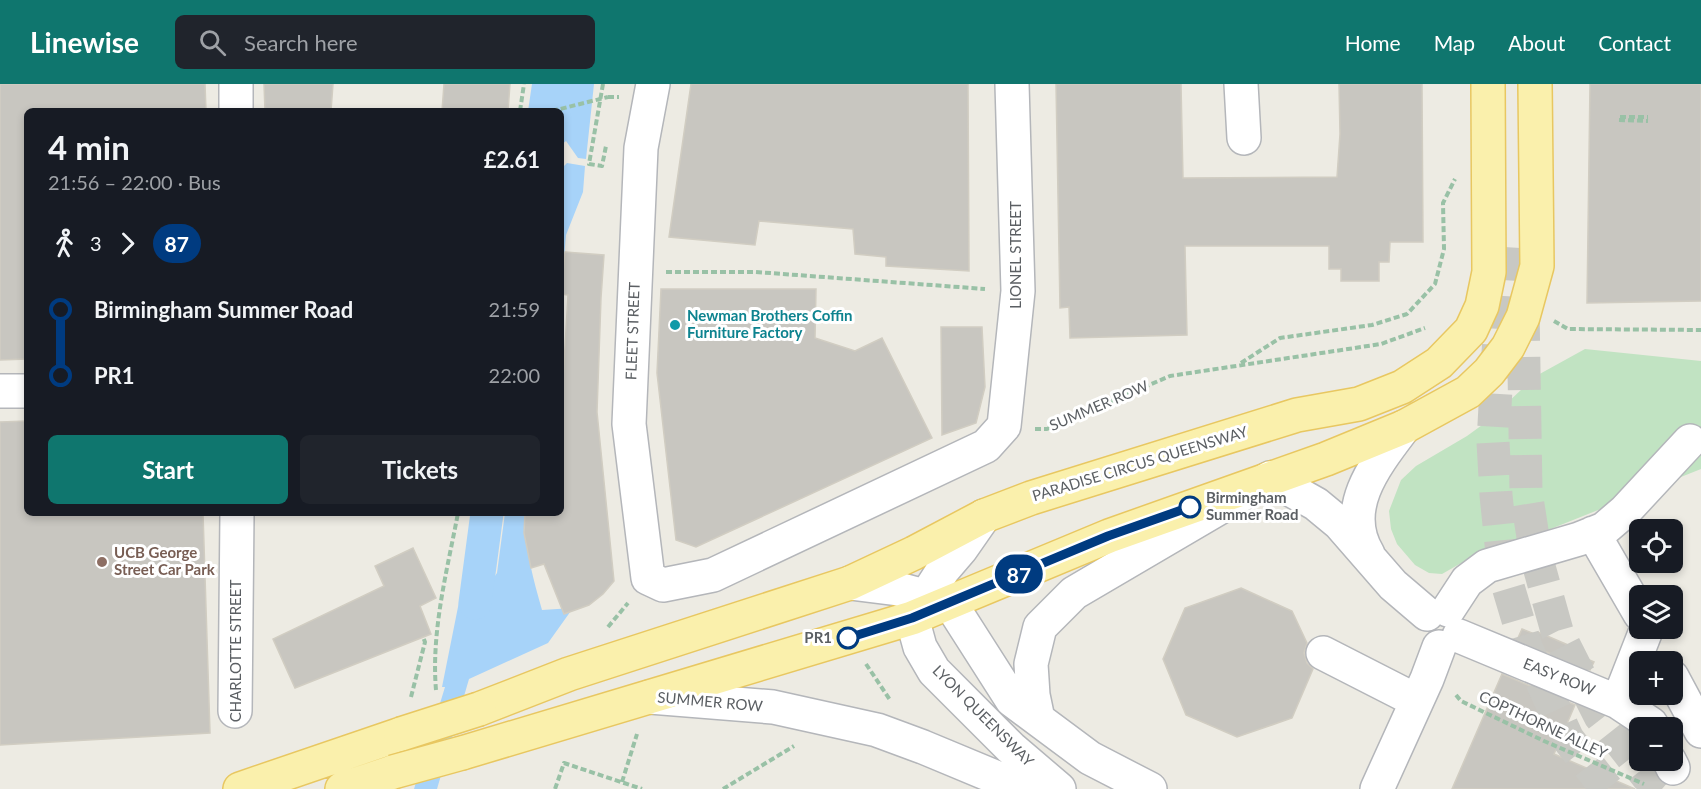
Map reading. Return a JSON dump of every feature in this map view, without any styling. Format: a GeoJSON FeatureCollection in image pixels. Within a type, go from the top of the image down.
{"type":"FeatureCollection","features":[{"type":"Feature","properties":{"kind":"main road","name":"PARADISE CIRCUS QUEENSWAY"},"geometry":{"type":"LineString","coordinates":[[984,516],[1103,474],[1297,415],[1359,404],[1402,387],[1439,363],[1471,330],[1482,306],[1489,272],[1488,84]]}},
{"type":"Feature","properties":{"kind":"main road"},"geometry":{"type":"LineString","coordinates":[[643,712],[848,638],[1108,536],[1326,459],[1404,428],[1468,392],[1489,372],[1508,347],[1523,317],[1537,266],[1535,84]]}},
{"type":"Feature","properties":{"kind":"main road"},"geometry":{"type":"LineString","coordinates":[[240,789],[405,720],[479,709],[569,674],[850,583],[984,516]]}},
{"type":"Feature","properties":{"kind":"main road","name":"SUMMER ROW"},"geometry":{"type":"LineString","coordinates":[[342,789],[462,753],[643,712]]}},
{"type":"Feature","properties":{"kind":"street"},"geometry":{"type":"LineString","coordinates":[[236,84],[236,108]]}},
{"type":"Feature","properties":{"kind":"street","name":"FLEET STREET"},"geometry":{"type":"LineString","coordinates":[[653,84],[641,148],[629,424],[648,578],[663,585],[713,575],[986,447],[1004,426]]}},
{"type":"Feature","properties":{"kind":"street","name":"LIONEL STREET"},"geometry":{"type":"LineString","coordinates":[[1004,426],[1018,291],[1012,84]]}},
{"type":"Feature","properties":{"kind":"street"},"geometry":{"type":"LineString","coordinates":[[1241,84],[1244,138]]}},
{"type":"Feature","properties":{"kind":"street"},"geometry":{"type":"LineString","coordinates":[[0,391],[24,392]]}},
{"type":"Feature","properties":{"kind":"street"},"geometry":{"type":"LineString","coordinates":[[1373,563],[1359,539],[1358,514],[1371,471],[1404,428]]}},
{"type":"Feature","properties":{"kind":"street"},"geometry":{"type":"LineString","coordinates":[[1377,789],[1417,701],[1441,635],[1467,581],[1487,566],[1579,539],[1604,529],[1625,511],[1690,441]]}},
{"type":"Feature","properties":{"kind":"street"},"geometry":{"type":"LineString","coordinates":[[1038,719],[1033,695],[1031,664],[1040,627],[1074,593],[1270,478],[1316,504],[1339,523],[1373,563]]}},
{"type":"Feature","properties":{"kind":"street","name":"CHARLOTTE STREET"},"geometry":{"type":"LineString","coordinates":[[235,711],[237,516]]}},
{"type":"Feature","properties":{"kind":"street"},"geometry":{"type":"LineString","coordinates":[[929,606],[943,570],[984,516]]}},
{"type":"Feature","properties":{"kind":"street"},"geometry":{"type":"LineString","coordinates":[[1593,533],[1629,595]]}},
{"type":"Feature","properties":{"kind":"street","name":"EASY ROW"},"geometry":{"type":"LineString","coordinates":[[1373,563],[1441,635],[1618,702],[1640,717]]}},
{"type":"Feature","properties":{"kind":"street"},"geometry":{"type":"LineString","coordinates":[[850,583],[897,589],[929,606],[1012,700],[1089,758],[1150,789]]}},
{"type":"Feature","properties":{"kind":"street","name":"LYON QUEENSWAY"},"geometry":{"type":"LineString","coordinates":[[929,606],[920,647],[934,671],[1011,748],[1059,789]]}},
{"type":"Feature","properties":{"kind":"street"},"geometry":{"type":"LineString","coordinates":[[1618,702],[1643,639]]}},
{"type":"Feature","properties":{"kind":"street"},"geometry":{"type":"LineString","coordinates":[[1323,653],[1417,701]]}},
{"type":"Feature","properties":{"kind":"street"},"geometry":{"type":"LineString","coordinates":[[1683,697],[1701,731]]}},
{"type":"Feature","properties":{"kind":"street","name":"SUMMER ROW"},"geometry":{"type":"LineString","coordinates":[[643,712],[773,707],[877,730],[1024,789]]}},
{"type":"Feature","properties":{"kind":"path"},"geometry":{"type":"LineString","coordinates":[[520,108],[524,84]]}},
{"type":"Feature","properties":{"kind":"path"},"geometry":{"type":"LineString","coordinates":[[603,84],[589,164],[602,166],[606,143]]}},
{"type":"Feature","properties":{"kind":"path"},"geometry":{"type":"LineString","coordinates":[[564,108],[608,97]]}},
{"type":"Feature","properties":{"kind":"path"},"geometry":{"type":"LineString","coordinates":[[1620,118],[1648,119]]}},
{"type":"Feature","properties":{"kind":"path"},"geometry":{"type":"LineString","coordinates":[[1238,365],[1280,338],[1372,325],[1407,314],[1435,284],[1444,249],[1443,203],[1458,175]]}},
{"type":"Feature","properties":{"kind":"path"},"geometry":{"type":"LineString","coordinates":[[656,272],[756,272],[1018,291]]}},
{"type":"Feature","properties":{"kind":"path"},"geometry":{"type":"LineString","coordinates":[[1545,317],[1568,328],[1701,330]]}},
{"type":"Feature","properties":{"kind":"path","name":"SUMMER ROW"},"geometry":{"type":"LineString","coordinates":[[1004,426],[1047,429],[1170,376],[1382,344],[1429,327]]}},
{"type":"Feature","properties":{"kind":"path"},"geometry":{"type":"LineString","coordinates":[[436,698],[435,669],[442,595],[457,516]]}},
{"type":"Feature","properties":{"kind":"path","name":"COPTHORNE ALLEY"},"geometry":{"type":"LineString","coordinates":[[1441,635],[1461,701],[1544,741],[1646,785]]}},
{"type":"Feature","properties":{"kind":"path"},"geometry":{"type":"LineString","coordinates":[[405,720],[425,642],[423,637]]}},
{"type":"Feature","properties":{"kind":"path"},"geometry":{"type":"LineString","coordinates":[[848,638],[892,702]]}},
{"type":"Feature","properties":{"kind":"path"},"geometry":{"type":"LineString","coordinates":[[621,782],[643,712]]}},
{"type":"Feature","properties":{"kind":"path"},"geometry":{"type":"LineString","coordinates":[[723,789],[802,741]]}},
{"type":"Feature","properties":{"kind":"path"},"geometry":{"type":"LineString","coordinates":[[555,789],[564,763],[642,789]]}},
{"type":"Feature","properties":{"kind":"green space"},"geometry":{"type":"Polygon","coordinates":[[[1585,349],[1701,361],[1701,469],[1543,532],[1491,546],[1442,574],[1429,573],[1415,565],[1397,544],[1391,529],[1389,511],[1401,480],[1416,466],[1467,436],[1489,420],[1536,376],[1585,349]]]}},
{"type":"Feature","properties":{"kind":"water"},"geometry":{"type":"Polygon","coordinates":[[[532,84],[594,84],[586,159],[578,158],[566,141],[564,143],[564,108],[528,108],[532,84]]]}},
{"type":"Feature","properties":{"kind":"water"},"geometry":{"type":"Polygon","coordinates":[[[567,163],[585,166],[583,192],[566,235],[564,258],[564,166],[567,163]]]}},
{"type":"Feature","properties":{"kind":"water"},"geometry":{"type":"Polygon","coordinates":[[[505,516],[525,516],[532,574],[542,610],[573,608],[548,643],[469,679],[437,789],[414,789],[445,687],[442,687],[460,597],[474,577],[481,559],[488,586],[497,573],[505,516]]]}},
{"type":"Feature","properties":{"kind":"building"},"geometry":{"type":"Polygon","coordinates":[[[0,84],[205,84],[206,108],[24,108],[24,359],[0,360],[0,84]]]}},
{"type":"Feature","properties":{"kind":"building"},"geometry":{"type":"Polygon","coordinates":[[[264,84],[333,84],[331,108],[265,108],[264,84]]]}},
{"type":"Feature","properties":{"kind":"building"},"geometry":{"type":"Polygon","coordinates":[[[444,84],[510,84],[508,108],[442,108],[444,84]]]}},
{"type":"Feature","properties":{"kind":"building"},"geometry":{"type":"Polygon","coordinates":[[[691,84],[968,84],[969,271],[886,266],[886,257],[855,254],[853,229],[759,221],[755,245],[669,237],[691,84]]]}},
{"type":"Feature","properties":{"kind":"building"},"geometry":{"type":"Polygon","coordinates":[[[1056,84],[1181,84],[1183,178],[1337,177],[1340,134],[1339,84],[1422,84],[1423,242],[1390,242],[1389,262],[1379,262],[1379,281],[1341,281],[1341,269],[1329,269],[1329,246],[1185,246],[1187,335],[1070,338],[1069,307],[1060,308],[1056,84]]]}},
{"type":"Feature","properties":{"kind":"building"},"geometry":{"type":"Polygon","coordinates":[[[1590,84],[1701,84],[1701,301],[1587,303],[1590,84]]]}},
{"type":"Feature","properties":{"kind":"building"},"geometry":{"type":"Polygon","coordinates":[[[565,252],[604,255],[597,412],[614,581],[589,605],[564,614],[544,564],[531,568],[524,533],[525,516],[564,516],[564,364],[568,295],[564,294],[565,252]]]}},
{"type":"Feature","properties":{"kind":"building"},"geometry":{"type":"Polygon","coordinates":[[[661,289],[816,289],[815,338],[855,351],[882,338],[932,438],[696,547],[676,540],[657,373],[661,289]]]}},
{"type":"Feature","properties":{"kind":"building"},"geometry":{"type":"Polygon","coordinates":[[[941,327],[982,327],[985,387],[976,423],[942,435],[941,327]]]}},
{"type":"Feature","properties":{"kind":"building"},"geometry":{"type":"Polygon","coordinates":[[[24,421],[24,516],[203,516],[210,733],[0,745],[0,422],[24,421]]]}},
{"type":"Feature","properties":{"kind":"building"},"geometry":{"type":"Polygon","coordinates":[[[413,548],[436,598],[420,606],[431,634],[295,688],[273,639],[384,586],[375,566],[413,548]]]}},
{"type":"Feature","properties":{"kind":"building"},"geometry":{"type":"Polygon","coordinates":[[[1241,588],[1292,611],[1307,643],[1304,653],[1307,663],[1313,669],[1292,718],[1237,737],[1186,715],[1163,659],[1185,608],[1241,588]]]}},
{"type":"Feature","properties":{"kind":"building"},"geometry":{"type":"Polygon","coordinates":[[[1522,629],[1537,635],[1538,632],[1568,645],[1566,650],[1594,662],[1590,670],[1517,640],[1522,629]]]}},
{"type":"Feature","properties":{"kind":"building"},"geometry":{"type":"Polygon","coordinates":[[[1502,674],[1575,705],[1554,754],[1635,789],[1452,789],[1502,674]]]}},
{"type":"Feature","properties":{"kind":"waterway"},"geometry":{"type":"LineString","coordinates":[[475,603],[487,516]]}},
{"type":"Feature","properties":{"kind":"tunnel"},"geometry":{"type":"LineString","coordinates":[[1504,247],[1493,442],[1504,573],[1526,647],[1568,739],[1607,789]]}},
{"type":"Feature","properties":{"kind":"tunnel"},"geometry":{"type":"LineString","coordinates":[[1523,308],[1526,492],[1536,556],[1557,631],[1600,716],[1647,776],[1662,789]]}},
{"type":"Feature","properties":{"kind":"bus line","name":"87"},"geometry":{"type":"LineString","coordinates":[[848,638],[912,618],[1108,536],[1190,507]]}},
{"type":"Feature","properties":{"kind":"place","name":"Newman Brothers Coffin Furniture Factory"},"geometry":{"type":"Point","coordinates":[675,325]}},
{"type":"Feature","properties":{"kind":"place","name":"Birmingham Summer Road"},"geometry":{"type":"Point","coordinates":[1190,507]}},
{"type":"Feature","properties":{"kind":"place","name":"UCB George Street Car Park"},"geometry":{"type":"Point","coordinates":[102,562]}},
{"type":"Feature","properties":{"kind":"place","name":"PR1"},"geometry":{"type":"Point","coordinates":[848,638]}}]}
